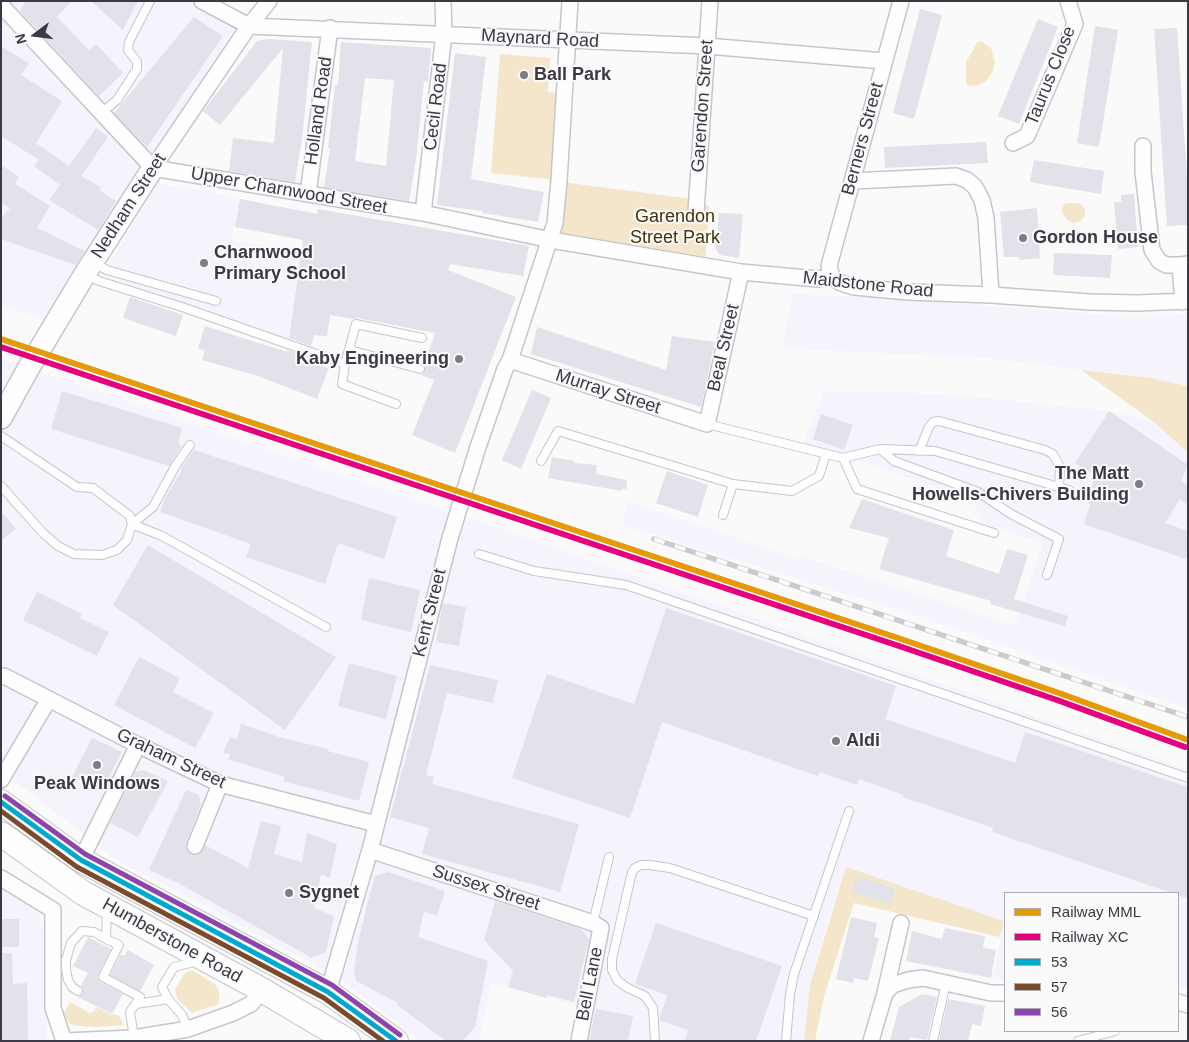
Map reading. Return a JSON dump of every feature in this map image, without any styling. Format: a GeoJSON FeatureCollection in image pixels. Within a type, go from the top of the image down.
{"type":"FeatureCollection","features":[{"type":"Feature","properties":{"kind":"main road","name":"Humberstone Road"},"geometry":{"type":"LineString","coordinates":[[1,802],[81,860],[328,992],[396,1041]]}},
{"type":"Feature","properties":{"kind":"main road","name":"Humberstone Road"},"geometry":{"type":"LineString","coordinates":[[1,834],[83,893],[262,990],[348,1041]]}},
{"type":"Feature","properties":{"kind":"main road"},"geometry":{"type":"LineString","coordinates":[[194,919],[260,968],[266,979],[262,990]]}},
{"type":"Feature","properties":{"kind":"main road"},"geometry":{"type":"LineString","coordinates":[[328,992],[325,1005],[332,1018],[361,1041]]}},
{"type":"Feature","properties":{"kind":"street","name":"Maynard Road"},"geometry":{"type":"LineString","coordinates":[[202,1],[248,26],[330,28],[707,46],[884,61]]}},
{"type":"Feature","properties":{"kind":"street","name":"Nedham Street"},"geometry":{"type":"LineString","coordinates":[[1,418],[28,369],[89,268],[153,168],[248,26],[269,1]]}},
{"type":"Feature","properties":{"kind":"street","name":"Cecil Road"},"geometry":{"type":"LineString","coordinates":[[423,213],[444,34],[443,1]]}},
{"type":"Feature","properties":{"kind":"street","name":"Kent Street"},"geometry":{"type":"LineString","coordinates":[[328,992],[370,850],[450,538],[478,447],[551,240],[555,223],[559,181],[570,1]]}},
{"type":"Feature","properties":{"kind":"street","name":"Garendon Street"},"geometry":{"type":"LineString","coordinates":[[696,212],[710,1]]}},
{"type":"Feature","properties":{"kind":"street","name":"Berners Street"},"geometry":{"type":"LineString","coordinates":[[832,277],[829,266],[901,1]]}},
{"type":"Feature","properties":{"kind":"street","name":"Taurus Close"},"geometry":{"type":"LineString","coordinates":[[1013,143],[1027,136],[1074,24],[1068,1]]}},
{"type":"Feature","properties":{"kind":"street"},"geometry":{"type":"LineString","coordinates":[[4,7],[153,168]]}},
{"type":"Feature","properties":{"kind":"street","name":"Holland Road"},"geometry":{"type":"LineString","coordinates":[[308,194],[330,28]]}},
{"type":"Feature","properties":{"kind":"street"},"geometry":{"type":"LineString","coordinates":[[1144,146],[1143,172],[1152,250],[1159,261],[1166,265],[1184,264],[1185,302]]}},
{"type":"Feature","properties":{"kind":"street","name":"Upper Charnwood Street"},"geometry":{"type":"LineString","coordinates":[[153,168],[423,213],[551,240]]}},
{"type":"Feature","properties":{"kind":"street"},"geometry":{"type":"LineString","coordinates":[[852,181],[956,176],[967,180],[975,187],[982,200],[986,218],[991,295]]}},
{"type":"Feature","properties":{"kind":"street","name":"Maidstone Road"},"geometry":{"type":"LineString","coordinates":[[551,240],[741,272],[818,279],[832,277],[841,283],[854,287],[908,292],[991,295],[1090,302],[1137,304],[1185,302]]}},
{"type":"Feature","properties":{"kind":"street","name":"Beal Street"},"geometry":{"type":"LineString","coordinates":[[707,424],[741,272]]}},
{"type":"Feature","properties":{"kind":"street","name":"Murray Street"},"geometry":{"type":"LineString","coordinates":[[510,360],[707,424]]}},
{"type":"Feature","properties":{"kind":"street","name":"Graham Street"},"geometry":{"type":"LineString","coordinates":[[4,676],[138,745],[220,784],[376,824]]}},
{"type":"Feature","properties":{"kind":"street"},"geometry":{"type":"LineString","coordinates":[[1,780],[49,699]]}},
{"type":"Feature","properties":{"kind":"street"},"geometry":{"type":"LineString","coordinates":[[81,860],[138,745]]}},
{"type":"Feature","properties":{"kind":"street"},"geometry":{"type":"LineString","coordinates":[[195,846],[220,784]]}},
{"type":"Feature","properties":{"kind":"street","name":"Sussex Street"},"geometry":{"type":"LineString","coordinates":[[370,850],[597,925]]}},
{"type":"Feature","properties":{"kind":"street"},"geometry":{"type":"LineString","coordinates":[[1,878],[53,910],[53,1008],[64,1041],[134,1038],[188,1028],[233,1013],[251,1004],[262,990]]}},
{"type":"Feature","properties":{"kind":"street"},"geometry":{"type":"LineString","coordinates":[[871,1041],[885,993],[901,923]]}},
{"type":"Feature","properties":{"kind":"street","name":"Bell Lane"},"geometry":{"type":"LineString","coordinates":[[579,1041],[597,925]]}},
{"type":"Feature","properties":{"kind":"street"},"geometry":{"type":"LineString","coordinates":[[885,993],[893,986],[908,980],[923,978],[990,993],[1004,993]]}},
{"type":"Feature","properties":{"kind":"lane"},"geometry":{"type":"LineString","coordinates":[[102,112],[117,100],[137,69],[137,62],[128,50],[129,42],[150,1]]}},
{"type":"Feature","properties":{"kind":"lane"},"geometry":{"type":"LineString","coordinates":[[89,268],[107,270],[216,301]]}},
{"type":"Feature","properties":{"kind":"lane"},"geometry":{"type":"LineString","coordinates":[[89,268],[99,281],[182,307],[345,364]]}},
{"type":"Feature","properties":{"kind":"lane"},"geometry":{"type":"LineString","coordinates":[[396,404],[342,384],[345,364],[356,324],[422,338]]}},
{"type":"Feature","properties":{"kind":"lane"},"geometry":{"type":"LineString","coordinates":[[350,350],[420,369]]}},
{"type":"Feature","properties":{"kind":"lane"},"geometry":{"type":"LineString","coordinates":[[919,451],[929,426],[933,422],[938,421],[1045,450],[1053,454],[1060,467],[1059,487]]}},
{"type":"Feature","properties":{"kind":"lane"},"geometry":{"type":"LineString","coordinates":[[707,424],[843,458],[880,450],[935,451],[1069,490]]}},
{"type":"Feature","properties":{"kind":"lane"},"geometry":{"type":"LineString","coordinates":[[541,461],[558,431],[732,484],[792,491],[819,476],[826,454]]}},
{"type":"Feature","properties":{"kind":"lane"},"geometry":{"type":"LineString","coordinates":[[1,436],[77,487],[93,488],[130,516],[132,524],[127,540],[117,550],[102,555],[74,554],[58,546],[43,533],[1,486]]}},
{"type":"Feature","properties":{"kind":"lane"},"geometry":{"type":"LineString","coordinates":[[132,524],[153,507],[176,465],[190,445]]}},
{"type":"Feature","properties":{"kind":"lane"},"geometry":{"type":"LineString","coordinates":[[880,450],[894,461],[978,492],[1011,514],[1059,539],[1047,576]]}},
{"type":"Feature","properties":{"kind":"lane"},"geometry":{"type":"LineString","coordinates":[[843,458],[858,489],[994,533]]}},
{"type":"Feature","properties":{"kind":"lane"},"geometry":{"type":"LineString","coordinates":[[723,515],[732,484]]}},
{"type":"Feature","properties":{"kind":"lane"},"geometry":{"type":"LineString","coordinates":[[132,524],[162,536],[326,627]]}},
{"type":"Feature","properties":{"kind":"lane"},"geometry":{"type":"LineString","coordinates":[[479,554],[534,571],[626,585],[1188,778]]}},
{"type":"Feature","properties":{"kind":"lane"},"geometry":{"type":"LineString","coordinates":[[786,1041],[790,994],[794,974],[849,811]]}},
{"type":"Feature","properties":{"kind":"lane"},"geometry":{"type":"LineString","coordinates":[[597,925],[609,858]]}},
{"type":"Feature","properties":{"kind":"lane"},"geometry":{"type":"LineString","coordinates":[[655,1041],[653,1008],[645,996],[626,987],[617,980],[612,970],[612,959],[632,872],[635,868],[641,865],[650,865],[670,868],[814,916]]}},
{"type":"Feature","properties":{"kind":"lane"},"geometry":{"type":"LineString","coordinates":[[106,938],[107,905]]}},
{"type":"Feature","properties":{"kind":"lane"},"geometry":{"type":"LineString","coordinates":[[78,991],[72,987],[68,980],[66,969],[66,960],[71,943],[82,931],[94,932],[119,945],[102,977],[140,997],[130,1012],[134,1038]]}},
{"type":"Feature","properties":{"kind":"lane"},"geometry":{"type":"LineString","coordinates":[[188,1028],[182,1015],[168,999],[162,987],[174,967],[206,960]]}},
{"type":"Feature","properties":{"kind":"lane"},"geometry":{"type":"LineString","coordinates":[[933,1041],[946,983]]}},
{"type":"Feature","properties":{"kind":"lane"},"geometry":{"type":"LineString","coordinates":[[136,1004],[168,999]]}},
{"type":"Feature","properties":{"kind":"lane"},"geometry":{"type":"LineString","coordinates":[[1078,1041],[1111,1032]]}},
{"type":"Feature","properties":{"kind":"shaded area"},"geometry":{"type":"Polygon","coordinates":[[[9,1],[202,1],[249,26],[56,323],[1,305],[1,13],[9,1]]]}},
{"type":"Feature","properties":{"kind":"shaded area","name":"Charnwood Primary School"},"geometry":{"type":"Polygon","coordinates":[[[158,183],[240,198],[231,240],[301,251],[288,341],[102,275],[158,183]]]}},
{"type":"Feature","properties":{"kind":"shaded area"},"geometry":{"type":"Polygon","coordinates":[[[793,294],[884,298],[1134,317],[1188,314],[1188,386],[1151,378],[986,358],[782,348],[793,294]]]}},
{"type":"Feature","properties":{"kind":"shaded area"},"geometry":{"type":"Polygon","coordinates":[[[1,359],[562,550],[1188,770],[1188,988],[1179,988],[1179,892],[1004,892],[1004,981],[993,978],[1001,937],[835,897],[810,985],[804,1041],[583,1041],[589,1008],[492,983],[478,1041],[422,1041],[333,974],[112,857],[1,770],[1,359]]]}},
{"type":"Feature","properties":{"kind":"shaded area"},"geometry":{"type":"Polygon","coordinates":[[[824,391],[964,396],[1109,411],[1154,422],[1188,453],[1188,708],[898,610],[623,525],[628,501],[794,558],[802,556],[1015,626],[1043,543],[982,523],[972,499],[874,466],[803,445],[824,391]]]}},
{"type":"Feature","properties":{"kind":"shaded area"},"geometry":{"type":"Polygon","coordinates":[[[1,891],[7,891],[35,908],[44,926],[47,1041],[1,1041],[1,891]]]}},
{"type":"Feature","properties":{"kind":"green space"},"geometry":{"type":"Polygon","coordinates":[[[981,41],[991,48],[995,62],[993,71],[986,81],[970,86],[966,84],[966,62],[977,43],[981,41]]]}},
{"type":"Feature","properties":{"kind":"green space"},"geometry":{"type":"Polygon","coordinates":[[[500,54],[550,58],[548,92],[556,93],[559,157],[557,180],[491,173],[500,54]]]}},
{"type":"Feature","properties":{"kind":"green space","name":"Garendon Street Park"},"geometry":{"type":"Polygon","coordinates":[[[561,182],[693,199],[709,206],[705,264],[552,238],[561,182]]]}},
{"type":"Feature","properties":{"kind":"green space"},"geometry":{"type":"Polygon","coordinates":[[[1064,204],[1081,204],[1085,209],[1085,216],[1079,222],[1073,223],[1066,219],[1061,210],[1064,204]]]}},
{"type":"Feature","properties":{"kind":"green space"},"geometry":{"type":"Polygon","coordinates":[[[1081,370],[1151,378],[1188,386],[1188,453],[1154,422],[1081,370]]]}},
{"type":"Feature","properties":{"kind":"green space"},"geometry":{"type":"Polygon","coordinates":[[[846,867],[1004,921],[999,937],[854,903],[824,996],[815,1041],[804,1041],[810,985],[846,867]]]}},
{"type":"Feature","properties":{"kind":"green space"},"geometry":{"type":"Polygon","coordinates":[[[192,970],[216,985],[219,991],[219,1004],[192,1013],[177,999],[175,989],[185,973],[192,970]]]}},
{"type":"Feature","properties":{"kind":"green space"},"geometry":{"type":"Polygon","coordinates":[[[70,1002],[90,1013],[94,1012],[96,1007],[112,1015],[119,1016],[124,1025],[96,1027],[70,1024],[63,1015],[70,1002]]]}},
{"type":"Feature","properties":{"kind":"building"},"geometry":{"type":"Polygon","coordinates":[[[26,1],[71,1],[57,17],[89,50],[96,44],[123,73],[99,96],[20,11],[26,1]]]}},
{"type":"Feature","properties":{"kind":"building"},"geometry":{"type":"Polygon","coordinates":[[[91,1],[138,1],[123,30],[91,1]]]}},
{"type":"Feature","properties":{"kind":"building"},"geometry":{"type":"Polygon","coordinates":[[[920,9],[942,15],[914,119],[893,113],[920,9]]]}},
{"type":"Feature","properties":{"kind":"building"},"geometry":{"type":"Polygon","coordinates":[[[194,17],[223,36],[147,147],[114,113],[194,17]]]}},
{"type":"Feature","properties":{"kind":"building"},"geometry":{"type":"Polygon","coordinates":[[[1038,19],[1058,27],[1019,124],[998,116],[1038,19]]]}},
{"type":"Feature","properties":{"kind":"building"},"geometry":{"type":"Polygon","coordinates":[[[1095,26],[1118,30],[1099,147],[1077,143],[1095,26]]]}},
{"type":"Feature","properties":{"kind":"building"},"geometry":{"type":"Polygon","coordinates":[[[1177,28],[1188,192],[1188,225],[1167,226],[1154,29],[1177,28]]]}},
{"type":"Feature","properties":{"kind":"building"},"geometry":{"type":"Polygon","coordinates":[[[269,39],[312,42],[302,139],[295,182],[229,171],[233,138],[274,143],[283,48],[220,125],[203,111],[257,41],[269,39]]]}},
{"type":"Feature","properties":{"kind":"building"},"geometry":{"type":"Polygon","coordinates":[[[341,42],[431,48],[428,82],[424,82],[416,160],[409,201],[324,187],[330,148],[328,148],[335,85],[338,85],[341,42]],[[365,78],[355,161],[386,166],[394,80],[365,78]]]}},
{"type":"Feature","properties":{"kind":"building"},"geometry":{"type":"Polygon","coordinates":[[[1,46],[29,63],[21,75],[62,101],[36,143],[69,166],[96,128],[108,137],[81,176],[101,187],[99,190],[116,201],[98,230],[49,200],[60,185],[34,166],[39,160],[1,136],[1,46]]]}},
{"type":"Feature","properties":{"kind":"building"},"geometry":{"type":"Polygon","coordinates":[[[455,53],[486,57],[471,179],[544,192],[538,222],[483,213],[483,211],[437,205],[455,53]]]}},
{"type":"Feature","properties":{"kind":"building"},"geometry":{"type":"Polygon","coordinates":[[[986,142],[988,163],[885,168],[884,147],[986,142]]]}},
{"type":"Feature","properties":{"kind":"building"},"geometry":{"type":"Polygon","coordinates":[[[1034,160],[1104,171],[1101,194],[1030,182],[1034,160]]]}},
{"type":"Feature","properties":{"kind":"building"},"geometry":{"type":"Polygon","coordinates":[[[1,165],[19,177],[15,184],[50,206],[37,228],[85,251],[76,265],[1,239],[1,218],[10,208],[1,203],[1,165]]]}},
{"type":"Feature","properties":{"kind":"building"},"geometry":{"type":"Polygon","coordinates":[[[1134,194],[1138,247],[1118,249],[1114,202],[1121,202],[1121,195],[1134,194]]]}},
{"type":"Feature","properties":{"kind":"building","name":"Kaby Engineering"},"geometry":{"type":"Polygon","coordinates":[[[240,199],[317,214],[318,209],[529,246],[523,276],[450,264],[448,270],[516,297],[455,453],[412,435],[434,380],[421,375],[425,371],[424,365],[435,333],[357,318],[330,315],[327,336],[314,335],[311,346],[289,338],[303,240],[235,227],[240,199]]]}},
{"type":"Feature","properties":{"kind":"building","name":"Gordon House"},"geometry":{"type":"Polygon","coordinates":[[[1037,208],[1040,258],[1020,260],[1019,257],[1004,257],[1000,212],[1037,208]]]}},
{"type":"Feature","properties":{"kind":"building"},"geometry":{"type":"Polygon","coordinates":[[[719,213],[743,214],[739,258],[720,255],[716,250],[719,213]]]}},
{"type":"Feature","properties":{"kind":"building"},"geometry":{"type":"Polygon","coordinates":[[[1054,253],[1112,255],[1110,278],[1053,275],[1054,253]]]}},
{"type":"Feature","properties":{"kind":"building"},"geometry":{"type":"Polygon","coordinates":[[[130,297],[183,315],[176,336],[123,318],[130,297]]]}},
{"type":"Feature","properties":{"kind":"building"},"geometry":{"type":"Polygon","coordinates":[[[205,326],[308,357],[307,360],[329,368],[317,399],[258,376],[202,360],[205,351],[198,348],[205,326]]]}},
{"type":"Feature","properties":{"kind":"building"},"geometry":{"type":"Polygon","coordinates":[[[537,327],[666,370],[672,336],[715,342],[701,407],[531,354],[537,327]]]}},
{"type":"Feature","properties":{"kind":"building"},"geometry":{"type":"Polygon","coordinates":[[[532,390],[551,398],[521,469],[502,460],[532,390]]]}},
{"type":"Feature","properties":{"kind":"building"},"geometry":{"type":"Polygon","coordinates":[[[62,391],[182,428],[178,444],[182,446],[169,466],[51,429],[62,391]]]}},
{"type":"Feature","properties":{"kind":"building","name":"The Matt Howells-Chivers Building"},"geometry":{"type":"Polygon","coordinates":[[[1109,411],[1188,465],[1181,481],[1188,486],[1188,505],[1180,499],[1165,523],[1188,531],[1186,559],[1084,524],[1090,505],[1087,502],[1095,475],[1075,463],[1109,411]]]}},
{"type":"Feature","properties":{"kind":"building"},"geometry":{"type":"Polygon","coordinates":[[[821,414],[853,425],[844,450],[813,439],[821,414]]]}},
{"type":"Feature","properties":{"kind":"building"},"geometry":{"type":"Polygon","coordinates":[[[194,450],[397,517],[384,559],[338,543],[325,584],[246,557],[251,544],[160,512],[165,498],[182,470],[181,468],[194,450]]]}},
{"type":"Feature","properties":{"kind":"building"},"geometry":{"type":"Polygon","coordinates":[[[552,457],[574,461],[574,463],[597,465],[596,474],[627,480],[626,489],[622,489],[622,491],[548,478],[552,457]]]}},
{"type":"Feature","properties":{"kind":"building"},"geometry":{"type":"Polygon","coordinates":[[[667,471],[708,485],[698,517],[656,503],[667,471]]]}},
{"type":"Feature","properties":{"kind":"building"},"geometry":{"type":"Polygon","coordinates":[[[862,499],[954,530],[946,556],[999,574],[1007,549],[1028,555],[1014,599],[1068,616],[1065,626],[990,604],[991,601],[879,569],[889,538],[849,528],[862,499]]]}},
{"type":"Feature","properties":{"kind":"building"},"geometry":{"type":"Polygon","coordinates":[[[1,511],[16,529],[1,541],[1,511]]]}},
{"type":"Feature","properties":{"kind":"building"},"geometry":{"type":"Polygon","coordinates":[[[148,545],[336,657],[285,730],[113,605],[148,545]]]}},
{"type":"Feature","properties":{"kind":"building"},"geometry":{"type":"Polygon","coordinates":[[[369,578],[420,590],[411,632],[361,620],[369,578]]]}},
{"type":"Feature","properties":{"kind":"building"},"geometry":{"type":"Polygon","coordinates":[[[37,592],[82,614],[80,618],[109,632],[97,656],[23,620],[37,592]]]}},
{"type":"Feature","properties":{"kind":"building"},"geometry":{"type":"Polygon","coordinates":[[[443,603],[466,607],[459,646],[436,642],[443,603]]]}},
{"type":"Feature","properties":{"kind":"building"},"geometry":{"type":"Polygon","coordinates":[[[666,608],[896,686],[885,719],[1015,763],[1025,732],[1188,787],[1188,899],[1179,895],[1179,892],[1169,892],[992,832],[993,828],[903,797],[904,795],[859,779],[857,785],[820,772],[818,776],[662,722],[630,818],[512,778],[547,674],[634,704],[666,608]]]}},
{"type":"Feature","properties":{"kind":"building"},"geometry":{"type":"Polygon","coordinates":[[[139,657],[180,678],[173,692],[214,713],[195,748],[114,705],[139,657]]]}},
{"type":"Feature","properties":{"kind":"building"},"geometry":{"type":"Polygon","coordinates":[[[349,663],[397,676],[386,719],[338,706],[349,663]]]}},
{"type":"Feature","properties":{"kind":"building"},"geometry":{"type":"Polygon","coordinates":[[[430,665],[498,680],[493,703],[447,693],[426,775],[434,777],[432,784],[579,824],[560,892],[422,854],[429,828],[390,817],[430,665]]]}},
{"type":"Feature","properties":{"kind":"building"},"geometry":{"type":"Polygon","coordinates":[[[241,724],[279,737],[328,749],[328,751],[369,762],[359,801],[283,781],[285,777],[228,759],[231,754],[223,753],[230,737],[237,739],[241,724]]]}},
{"type":"Feature","properties":{"kind":"building","name":"Peak Windows"},"geometry":{"type":"Polygon","coordinates":[[[92,738],[122,752],[107,781],[110,780],[105,791],[72,777],[92,738]]]}},
{"type":"Feature","properties":{"kind":"building"},"geometry":{"type":"Polygon","coordinates":[[[144,770],[168,781],[138,837],[110,823],[135,772],[144,770]]]}},
{"type":"Feature","properties":{"kind":"building"},"geometry":{"type":"Polygon","coordinates":[[[186,790],[199,795],[201,805],[186,843],[187,851],[192,855],[200,854],[205,845],[248,868],[261,821],[281,826],[274,854],[302,862],[307,833],[337,844],[330,878],[321,874],[314,908],[334,916],[326,952],[312,958],[180,884],[149,870],[186,790]]]}},
{"type":"Feature","properties":{"kind":"building"},"geometry":{"type":"Polygon","coordinates":[[[388,872],[445,891],[437,916],[424,912],[418,937],[488,961],[475,1027],[463,1041],[446,1041],[397,1005],[398,1003],[356,981],[354,970],[359,938],[375,876],[388,872]]]}},
{"type":"Feature","properties":{"kind":"building"},"geometry":{"type":"Polygon","coordinates":[[[857,876],[895,889],[890,904],[852,892],[857,876]]]}},
{"type":"Feature","properties":{"kind":"building"},"geometry":{"type":"Polygon","coordinates":[[[495,901],[581,929],[589,939],[574,1002],[548,995],[546,998],[508,987],[513,971],[484,940],[495,901]]]}},
{"type":"Feature","properties":{"kind":"building"},"geometry":{"type":"Polygon","coordinates":[[[851,917],[877,923],[874,937],[879,938],[868,981],[854,978],[853,983],[836,979],[851,917]]]}},
{"type":"Feature","properties":{"kind":"building"},"geometry":{"type":"Polygon","coordinates":[[[1,919],[19,919],[19,947],[1,947],[1,919]]]}},
{"type":"Feature","properties":{"kind":"building"},"geometry":{"type":"Polygon","coordinates":[[[656,923],[782,966],[756,1041],[685,1041],[688,1030],[659,1020],[667,995],[635,984],[656,923]]]}},
{"type":"Feature","properties":{"kind":"building"},"geometry":{"type":"Polygon","coordinates":[[[945,928],[985,936],[983,948],[996,950],[991,978],[906,961],[912,931],[942,939],[945,928]]]}},
{"type":"Feature","properties":{"kind":"building"},"geometry":{"type":"Polygon","coordinates":[[[88,937],[111,949],[97,977],[100,982],[123,994],[112,1014],[78,997],[83,994],[81,986],[88,973],[73,966],[88,937]]]}},
{"type":"Feature","properties":{"kind":"building"},"geometry":{"type":"Polygon","coordinates":[[[128,950],[154,965],[140,991],[110,975],[121,954],[124,956],[128,950]]]}},
{"type":"Feature","properties":{"kind":"building"},"geometry":{"type":"Polygon","coordinates":[[[1,953],[12,953],[13,984],[27,983],[28,1041],[1,1041],[1,953]]]}},
{"type":"Feature","properties":{"kind":"building"},"geometry":{"type":"Polygon","coordinates":[[[922,994],[937,997],[927,1040],[910,1037],[910,1041],[890,1041],[899,1007],[922,994]]]}},
{"type":"Feature","properties":{"kind":"building"},"geometry":{"type":"Polygon","coordinates":[[[948,999],[985,1006],[981,1026],[972,1024],[968,1041],[939,1041],[948,999]]]}},
{"type":"Feature","properties":{"kind":"building"},"geometry":{"type":"Polygon","coordinates":[[[596,1009],[633,1016],[628,1041],[589,1041],[596,1009]]]}},
{"type":"Feature","properties":{"kind":"railway"},"geometry":{"type":"LineString","coordinates":[[654,539],[1188,717]]}},
{"type":"Feature","properties":{"kind":"rail line","name":"MML"},"geometry":{"type":"LineString","coordinates":[[1,339],[901,639],[1059,693],[1188,740]]}},
{"type":"Feature","properties":{"kind":"rail line","name":"XC"},"geometry":{"type":"LineString","coordinates":[[1,347],[899,646],[1057,700],[1185,747]]}},
{"type":"Feature","properties":{"kind":"transit line","name":"56"},"geometry":{"type":"LineString","coordinates":[[5,796],[85,854],[332,985],[400,1035]]}},
{"type":"Feature","properties":{"kind":"transit line","name":"53"},"geometry":{"type":"LineString","coordinates":[[1,802],[81,860],[328,992],[396,1041]]}},
{"type":"Feature","properties":{"kind":"transit line","name":"57"},"geometry":{"type":"LineString","coordinates":[[1,811],[77,867],[324,998],[383,1041]]}},
{"type":"Feature","properties":{"kind":"place","name":"Ball Park"},"geometry":{"type":"Point","coordinates":[524,75]}},
{"type":"Feature","properties":{"kind":"place","name":"Gordon House"},"geometry":{"type":"Point","coordinates":[1023,238]}},
{"type":"Feature","properties":{"kind":"place","name":"Charnwood Primary School"},"geometry":{"type":"Point","coordinates":[204,263]}},
{"type":"Feature","properties":{"kind":"place","name":"Kaby Engineering"},"geometry":{"type":"Point","coordinates":[459,359]}},
{"type":"Feature","properties":{"kind":"place","name":"The Matt Howells-Chivers Building"},"geometry":{"type":"Point","coordinates":[1139,484]}},
{"type":"Feature","properties":{"kind":"place","name":"Aldi"},"geometry":{"type":"Point","coordinates":[836,741]}},
{"type":"Feature","properties":{"kind":"place","name":"Peak Windows"},"geometry":{"type":"Point","coordinates":[97,765]}},
{"type":"Feature","properties":{"kind":"place","name":"Sygnet"},"geometry":{"type":"Point","coordinates":[289,893]}}]}
